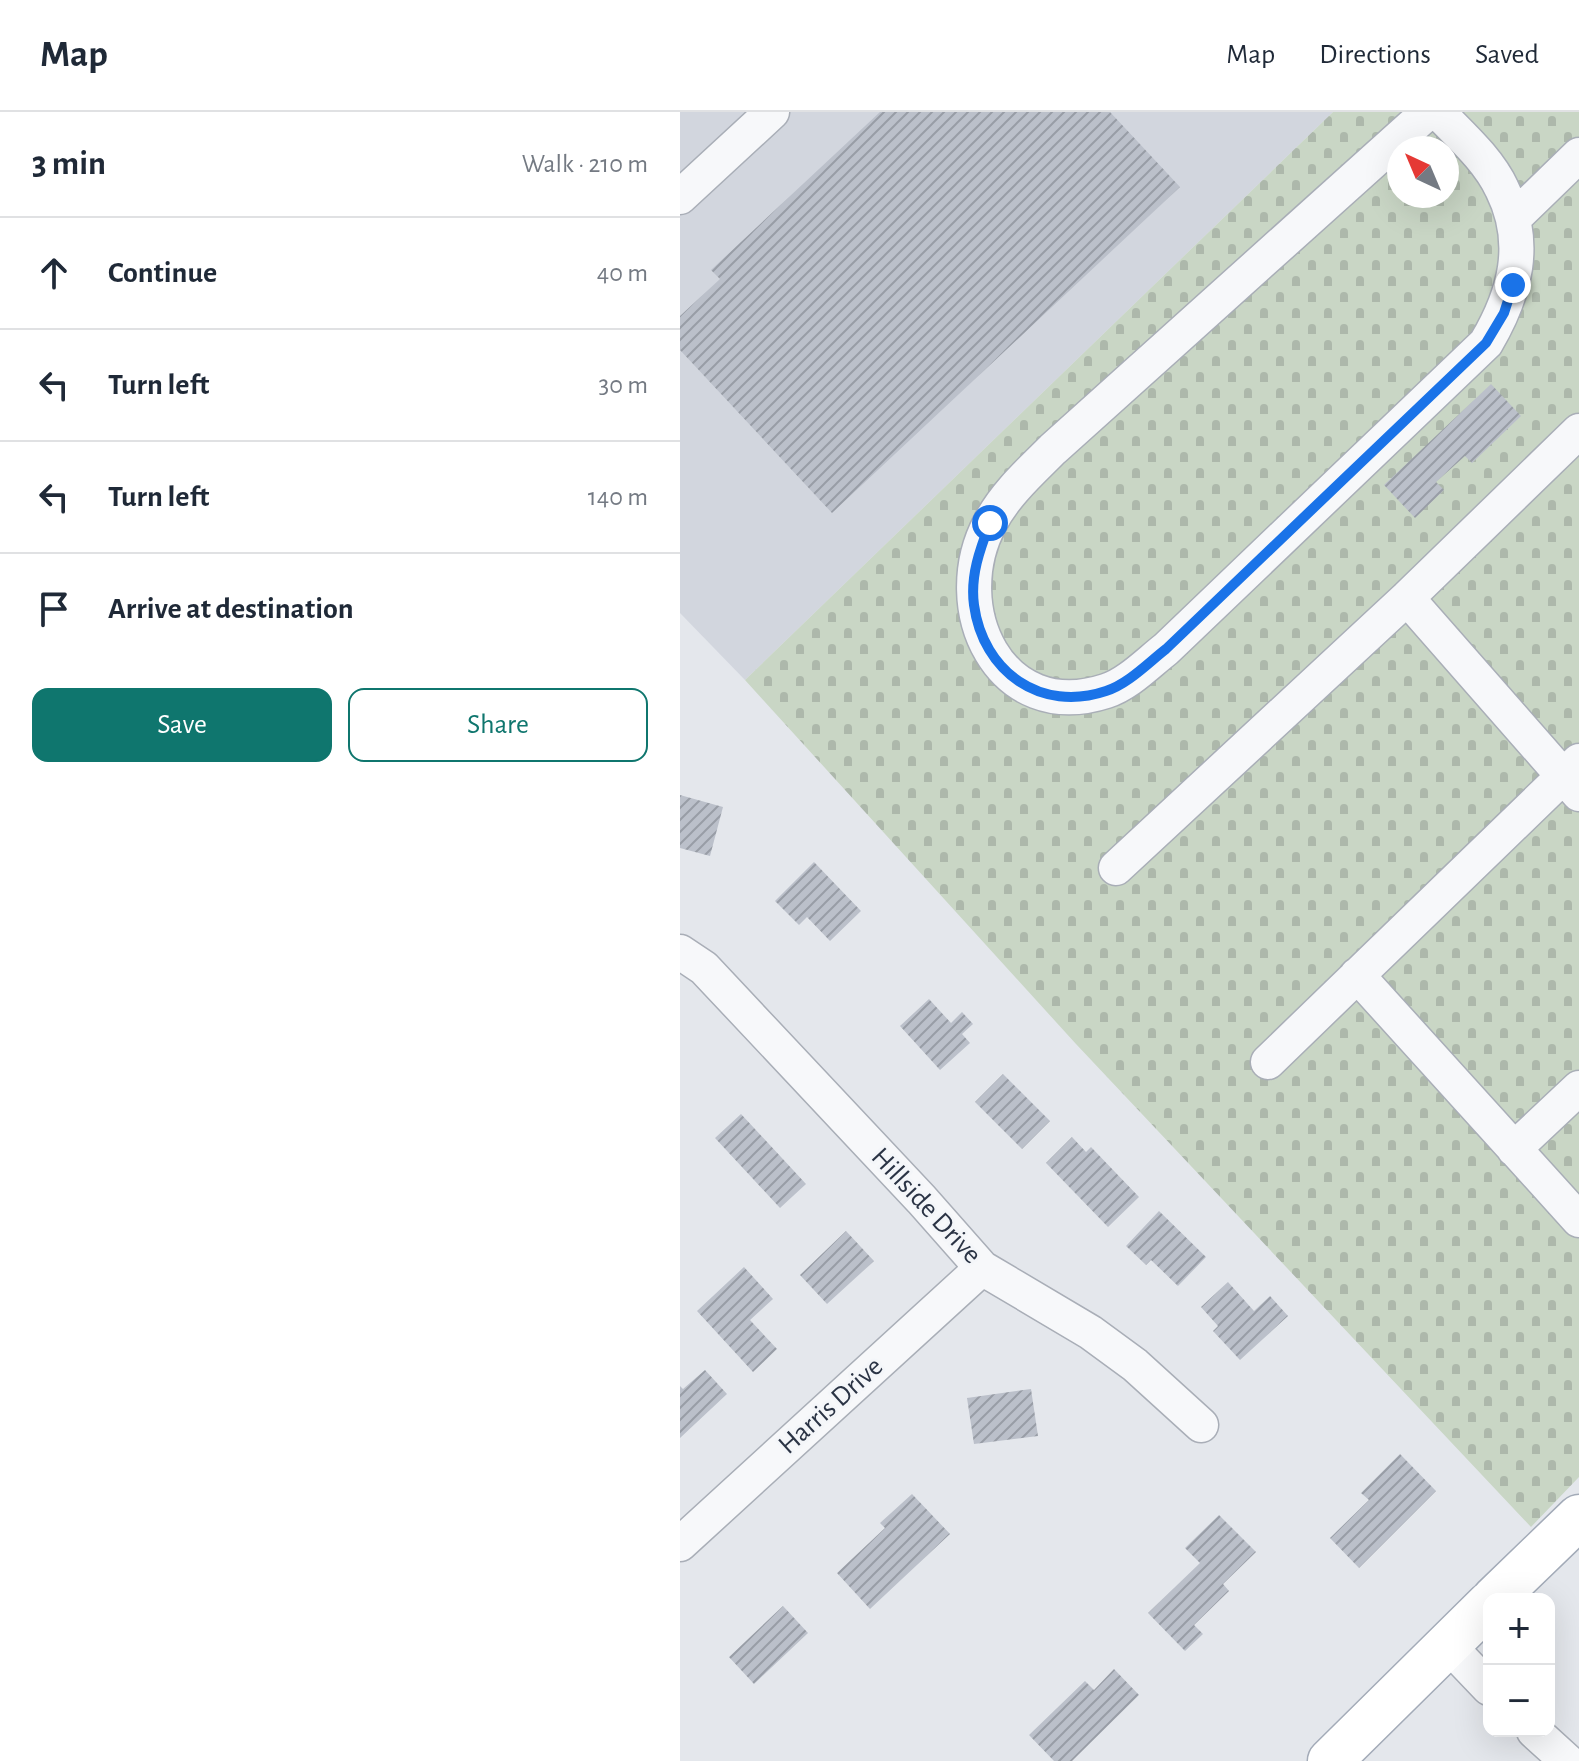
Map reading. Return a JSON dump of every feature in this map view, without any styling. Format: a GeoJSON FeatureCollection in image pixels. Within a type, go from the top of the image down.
{"type":"FeatureCollection","features":[{"type":"Feature","properties":{"kind":"main road"},"geometry":{"type":"LineString","coordinates":[[1500,1593],[1579,1517]]}},
{"type":"Feature","properties":{"kind":"main road"},"geometry":{"type":"LineString","coordinates":[[1330,1761],[1483,1610]]}},
{"type":"Feature","properties":{"kind":"street"},"geometry":{"type":"LineString","coordinates":[[680,197],[772,112]]}},
{"type":"Feature","properties":{"kind":"street"},"geometry":{"type":"LineString","coordinates":[[1428,112],[1053,449],[1018,484],[990,523],[975,562],[973,604],[982,639],[1003,671],[1033,691],[1071,697],[1108,691],[1136,674],[1166,649],[1486,343],[1504,313],[1513,285],[1517,251],[1513,219],[1502,188],[1488,166],[1438,112]]}},
{"type":"Feature","properties":{"kind":"street"},"geometry":{"type":"LineString","coordinates":[[1513,219],[1579,155]]}},
{"type":"Feature","properties":{"kind":"street"},"geometry":{"type":"LineString","coordinates":[[1116,868],[1407,598],[1579,431]]}},
{"type":"Feature","properties":{"kind":"street"},"geometry":{"type":"LineString","coordinates":[[1268,1062],[1357,975],[1574,777],[1407,598]]}},
{"type":"Feature","properties":{"kind":"street","name":"Hillside Drive"},"geometry":{"type":"LineString","coordinates":[[680,952],[704,968],[982,1268],[1090,1332],[1135,1365],[1201,1425]]}},
{"type":"Feature","properties":{"kind":"street"},"geometry":{"type":"LineString","coordinates":[[1357,975],[1579,1220]]}},
{"type":"Feature","properties":{"kind":"street"},"geometry":{"type":"LineString","coordinates":[[1514,1149],[1579,1088]]}},
{"type":"Feature","properties":{"kind":"street","name":"Harris Drive"},"geometry":{"type":"LineString","coordinates":[[680,1544],[982,1268]]}},
{"type":"Feature","properties":{"kind":"street"},"geometry":{"type":"LineString","coordinates":[[1447,1644],[1483,1682]]}},
{"type":"Feature","properties":{"kind":"street"},"geometry":{"type":"LineString","coordinates":[[1541,1737],[1567,1761]]}},
{"type":"Feature","properties":{"kind":"shaded area"},"geometry":{"type":"Polygon","coordinates":[[[680,112],[1333,112],[745,680],[680,613],[680,112]]]}},
{"type":"Feature","properties":{"kind":"green space"},"geometry":{"type":"Polygon","coordinates":[[[1333,112],[1579,112],[1579,1477],[1531,1527],[1076,1044],[745,680],[1333,112]]]}},
{"type":"Feature","properties":{"kind":"building"},"geometry":{"type":"Polygon","coordinates":[[[880,112],[1110,112],[1180,187],[832,513],[680,350],[680,316],[720,279],[711,270],[880,112]]]}},
{"type":"Feature","properties":{"kind":"building"},"geometry":{"type":"Polygon","coordinates":[[[1491,384],[1521,416],[1472,463],[1465,456],[1436,482],[1444,490],[1415,518],[1384,485],[1491,384]]]}},
{"type":"Feature","properties":{"kind":"building"},"geometry":{"type":"Polygon","coordinates":[[[680,795],[723,807],[710,856],[680,848],[680,795]]]}},
{"type":"Feature","properties":{"kind":"building"},"geometry":{"type":"Polygon","coordinates":[[[814,862],[861,911],[830,941],[807,917],[799,925],[775,901],[814,862]]]}},
{"type":"Feature","properties":{"kind":"building"},"geometry":{"type":"Polygon","coordinates":[[[929,999],[951,1023],[962,1012],[973,1024],[962,1034],[970,1043],[940,1070],[900,1026],[929,999]]]}},
{"type":"Feature","properties":{"kind":"building"},"geometry":{"type":"Polygon","coordinates":[[[1003,1074],[1050,1121],[1022,1149],[975,1102],[1003,1074]]]}},
{"type":"Feature","properties":{"kind":"building"},"geometry":{"type":"Polygon","coordinates":[[[741,1114],[806,1184],[780,1208],[715,1138],[741,1114]]]}},
{"type":"Feature","properties":{"kind":"building"},"geometry":{"type":"Polygon","coordinates":[[[1072,1137],[1086,1152],[1091,1147],[1139,1197],[1108,1227],[1046,1163],[1072,1137]]]}},
{"type":"Feature","properties":{"kind":"building"},"geometry":{"type":"Polygon","coordinates":[[[1159,1211],[1206,1257],[1178,1286],[1151,1260],[1146,1265],[1126,1246],[1159,1211]]]}},
{"type":"Feature","properties":{"kind":"building"},"geometry":{"type":"Polygon","coordinates":[[[846,1231],[874,1261],[827,1304],[800,1275],[846,1231]]]}},
{"type":"Feature","properties":{"kind":"building"},"geometry":{"type":"Polygon","coordinates":[[[744,1267],[773,1299],[750,1320],[777,1349],[753,1372],[697,1311],[744,1267]]]}},
{"type":"Feature","properties":{"kind":"building"},"geometry":{"type":"Polygon","coordinates":[[[1228,1282],[1254,1311],[1270,1296],[1288,1316],[1240,1360],[1213,1331],[1218,1326],[1201,1307],[1228,1282]]]}},
{"type":"Feature","properties":{"kind":"building"},"geometry":{"type":"Polygon","coordinates":[[[705,1370],[727,1394],[680,1438],[680,1386],[683,1389],[705,1370]]]}},
{"type":"Feature","properties":{"kind":"building"},"geometry":{"type":"Polygon","coordinates":[[[1031,1389],[1038,1436],[974,1444],[967,1398],[1031,1389]]]}},
{"type":"Feature","properties":{"kind":"building"},"geometry":{"type":"Polygon","coordinates":[[[1400,1454],[1436,1491],[1359,1568],[1330,1538],[1369,1500],[1361,1493],[1400,1454]]]}},
{"type":"Feature","properties":{"kind":"building"},"geometry":{"type":"Polygon","coordinates":[[[912,1494],[950,1534],[870,1609],[837,1573],[885,1528],[880,1523],[912,1494]]]}},
{"type":"Feature","properties":{"kind":"building"},"geometry":{"type":"Polygon","coordinates":[[[1219,1515],[1256,1552],[1223,1584],[1229,1591],[1194,1625],[1203,1634],[1185,1651],[1148,1613],[1200,1563],[1185,1548],[1219,1515]]]}},
{"type":"Feature","properties":{"kind":"building"},"geometry":{"type":"Polygon","coordinates":[[[783,1606],[808,1633],[754,1684],[729,1657],[783,1606]]]}},
{"type":"Feature","properties":{"kind":"building"},"geometry":{"type":"Polygon","coordinates":[[[1114,1669],[1139,1695],[1072,1761],[1054,1761],[1029,1735],[1085,1681],[1094,1690],[1114,1669]]]}},
{"type":"Feature","properties":{"kind":"route"},"geometry":{"type":"LineString","coordinates":[[990,523],[975,562],[973,604],[982,639],[1003,671],[1033,691],[1071,697],[1108,691],[1136,674],[1166,649],[1486,343],[1504,313],[1513,285]]}}]}
